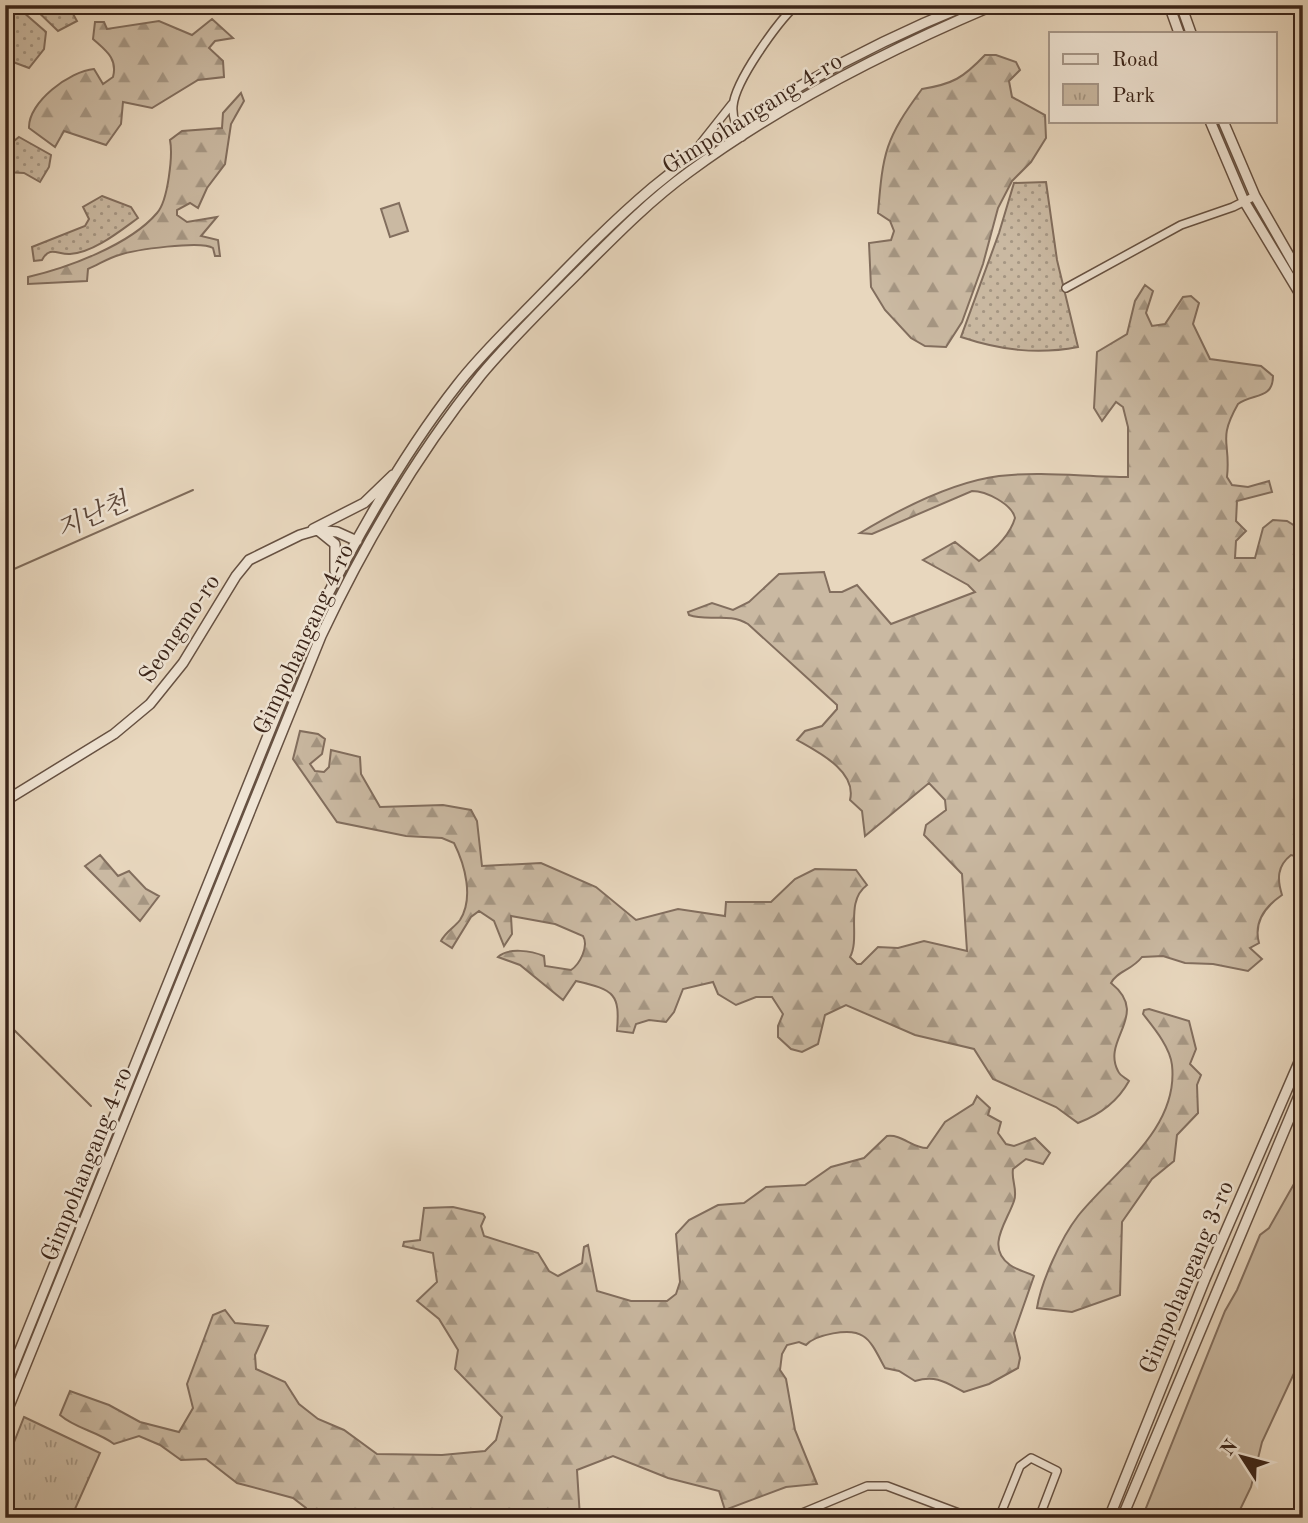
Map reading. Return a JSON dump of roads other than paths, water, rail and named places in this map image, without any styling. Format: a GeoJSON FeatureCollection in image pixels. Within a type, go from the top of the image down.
{"type":"FeatureCollection","features":[{"type":"Feature","properties":{"kind":"street"},"geometry":{"type":"LineString","coordinates":[[684,164],[733,103],[762,47],[796,5]]}},
{"type":"Feature","properties":{"kind":"street","name":"Gimpohangang 4-ro"},"geometry":{"type":"LineString","coordinates":[[5,1416],[297,691],[353,568],[421,460],[483,373],[616,236],[689,172],[739,132],[874,47],[967,5]]}},
{"type":"Feature","properties":{"kind":"street","name":"Gimpohangang 4-ro"},"geometry":{"type":"LineString","coordinates":[[5,1386],[297,662],[333,582],[404,464],[450,395],[491,346],[597,238],[684,164],[862,66],[994,5]]}},
{"type":"Feature","properties":{"kind":"street"},"geometry":{"type":"LineString","coordinates":[[1169,5],[1179,32]]}},
{"type":"Feature","properties":{"kind":"street"},"geometry":{"type":"LineString","coordinates":[[1181,5],[1191,32]]}},
{"type":"Feature","properties":{"kind":"street"},"geometry":{"type":"LineString","coordinates":[[733,103],[739,132]]}},
{"type":"Feature","properties":{"kind":"street"},"geometry":{"type":"LineString","coordinates":[[1210,122],[1244,201],[1303,299]]}},
{"type":"Feature","properties":{"kind":"street"},"geometry":{"type":"LineString","coordinates":[[1223,122],[1255,196],[1303,280]]}},
{"type":"Feature","properties":{"kind":"street"},"geometry":{"type":"LineString","coordinates":[[1066,288],[1181,225],[1255,196]]}},
{"type":"Feature","properties":{"kind":"street"},"geometry":{"type":"LineString","coordinates":[[300,534],[364,503],[404,464]]}},
{"type":"Feature","properties":{"kind":"street"},"geometry":{"type":"LineString","coordinates":[[317,530],[335,544],[338,558],[333,582]]}},
{"type":"Feature","properties":{"kind":"street","name":"Seongmo-ro"},"geometry":{"type":"LineString","coordinates":[[5,801],[137,717],[183,663],[241,569],[261,552],[300,534],[317,530],[337,532],[357,541]]}},
{"type":"Feature","properties":{"kind":"street","name":"Gimpohangang 3-ro"},"geometry":{"type":"LineString","coordinates":[[1108,1518],[1205,1279],[1303,1053]]}},
{"type":"Feature","properties":{"kind":"street","name":"Gimpohangang 3-ro"},"geometry":{"type":"LineString","coordinates":[[1122,1518],[1303,1086]]}},
{"type":"Feature","properties":{"kind":"street"},"geometry":{"type":"LineString","coordinates":[[999,1518],[1020,1466],[1031,1458],[1057,1471],[1039,1518]]}},
{"type":"Feature","properties":{"kind":"street"},"geometry":{"type":"LineString","coordinates":[[790,1518],[867,1486],[887,1486],[972,1518]]}},
{"type":"Feature","properties":{"kind":"waterway","name":"지난천"},"geometry":{"type":"LineString","coordinates":[[5,573],[193,490]]}},
{"type":"Feature","properties":{"kind":"waterway"},"geometry":{"type":"LineString","coordinates":[[5,1021],[91,1106]]}}]}
